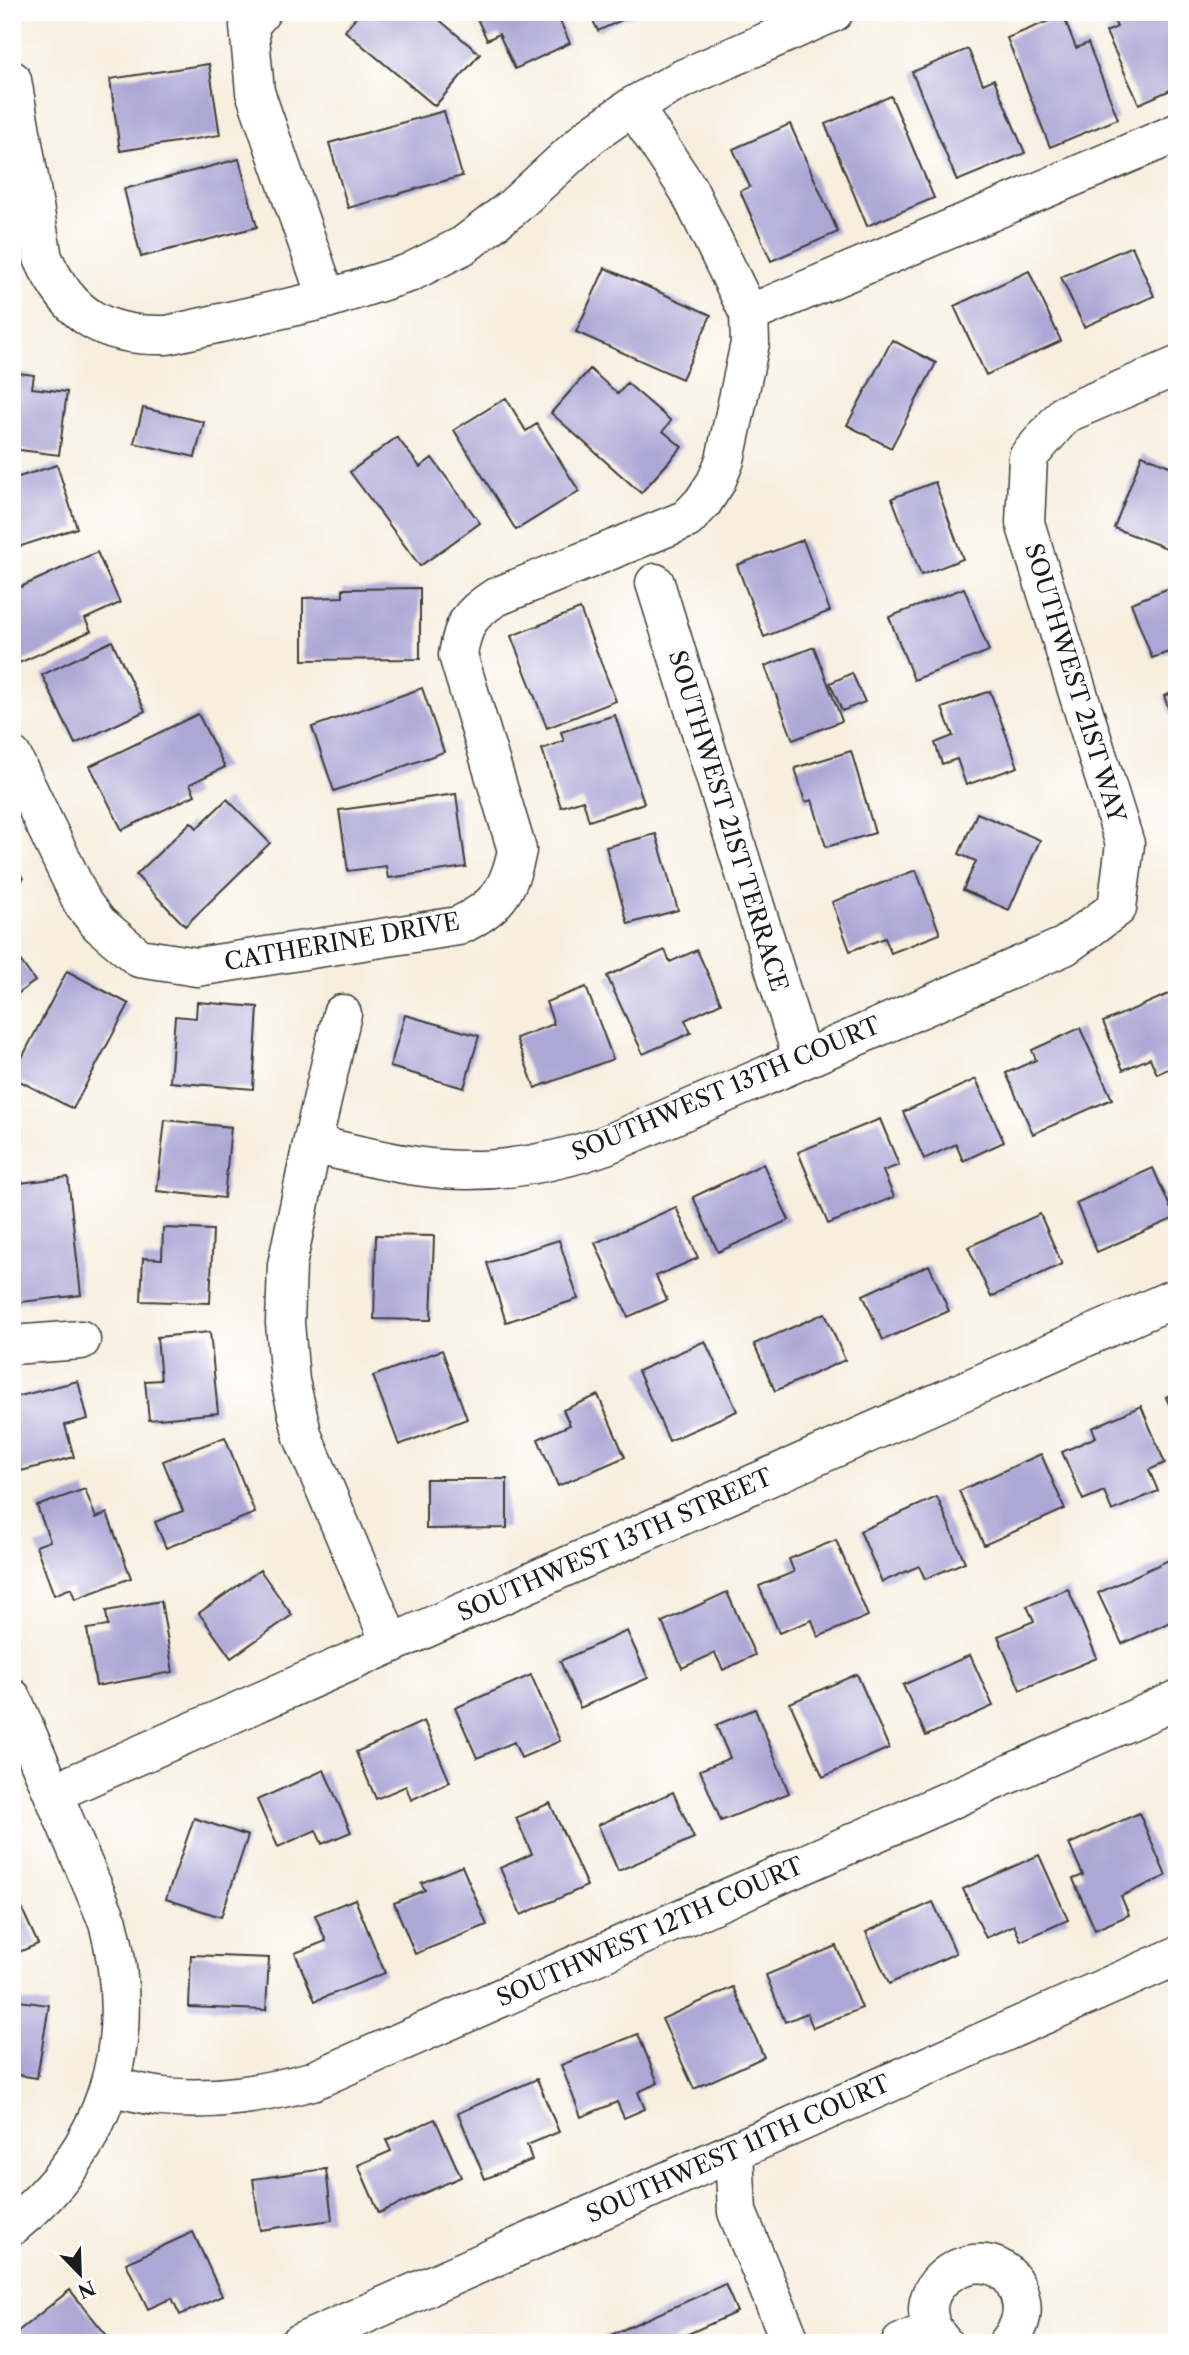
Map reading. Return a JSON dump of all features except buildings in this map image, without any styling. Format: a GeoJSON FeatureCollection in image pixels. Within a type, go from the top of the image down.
{"type":"FeatureCollection","features":[{"type":"Feature","properties":{"kind":"street"},"geometry":{"type":"LineString","coordinates":[[261,12],[249,26],[255,92],[327,299]]}},
{"type":"Feature","properties":{"kind":"street"},"geometry":{"type":"LineString","coordinates":[[12,80],[28,263],[54,282],[71,303],[91,319],[115,331],[141,336],[167,335],[327,299],[409,273],[464,245],[512,208],[590,136],[633,106],[680,80],[834,12]]}},
{"type":"Feature","properties":{"kind":"street","name":"CATHERINE DRIVE"},"geometry":{"type":"LineString","coordinates":[[12,756],[83,904],[99,924],[139,958],[197,967],[458,926],[481,915],[500,898],[512,875],[517,849],[458,655],[461,631],[474,611],[496,597],[687,519],[704,502],[725,460],[750,343],[749,314],[688,189],[633,106]]}},
{"type":"Feature","properties":{"kind":"street"},"geometry":{"type":"LineString","coordinates":[[749,314],[1177,132]]}},
{"type":"Feature","properties":{"kind":"street","name":"SOUTHWEST 21ST WAY"},"geometry":{"type":"LineString","coordinates":[[1117,908],[1125,844],[1025,523],[1028,457],[1065,414],[1177,366]]}},
{"type":"Feature","properties":{"kind":"street","name":"SOUTHWEST 21ST TERRACE"},"geometry":{"type":"LineString","coordinates":[[655,583],[802,1058]]}},
{"type":"Feature","properties":{"kind":"street","name":"SOUTHWEST 13TH COURT"},"geometry":{"type":"LineString","coordinates":[[312,1144],[418,1167],[472,1170],[527,1166],[580,1154],[1065,946],[1117,908]]}},
{"type":"Feature","properties":{"kind":"street"},"geometry":{"type":"LineString","coordinates":[[342,1014],[287,1265],[285,1323],[290,1381],[303,1437],[391,1644]]}},
{"type":"Feature","properties":{"kind":"street","name":"SOUTHWEST 13TH STREET"},"geometry":{"type":"LineString","coordinates":[[53,1793],[1177,1297]]}},
{"type":"Feature","properties":{"kind":"street"},"geometry":{"type":"LineString","coordinates":[[12,1345],[81,1339]]}},
{"type":"Feature","properties":{"kind":"street"},"geometry":{"type":"LineString","coordinates":[[12,1698],[108,1922],[115,1951],[121,2009],[119,2039],[110,2086],[98,2118],[69,2169],[50,2192],[12,2227]]}},
{"type":"Feature","properties":{"kind":"street","name":"SOUTHWEST 12TH COURT"},"geometry":{"type":"LineString","coordinates":[[110,2086],[160,2097],[211,2099],[263,2094],[312,2081],[1177,1700]]}},
{"type":"Feature","properties":{"kind":"street","name":"SOUTHWEST 11TH COURT"},"geometry":{"type":"LineString","coordinates":[[300,2343],[1177,1956]]}},
{"type":"Feature","properties":{"kind":"street"},"geometry":{"type":"LineString","coordinates":[[734,2151],[737,2212],[791,2343]]}},
{"type":"Feature","properties":{"kind":"street"},"geometry":{"type":"LineString","coordinates":[[926,2338],[930,2300],[944,2275],[957,2267],[986,2264],[999,2269],[1010,2279],[1018,2291],[1022,2305],[1021,2320],[1008,2343]]}}]}
